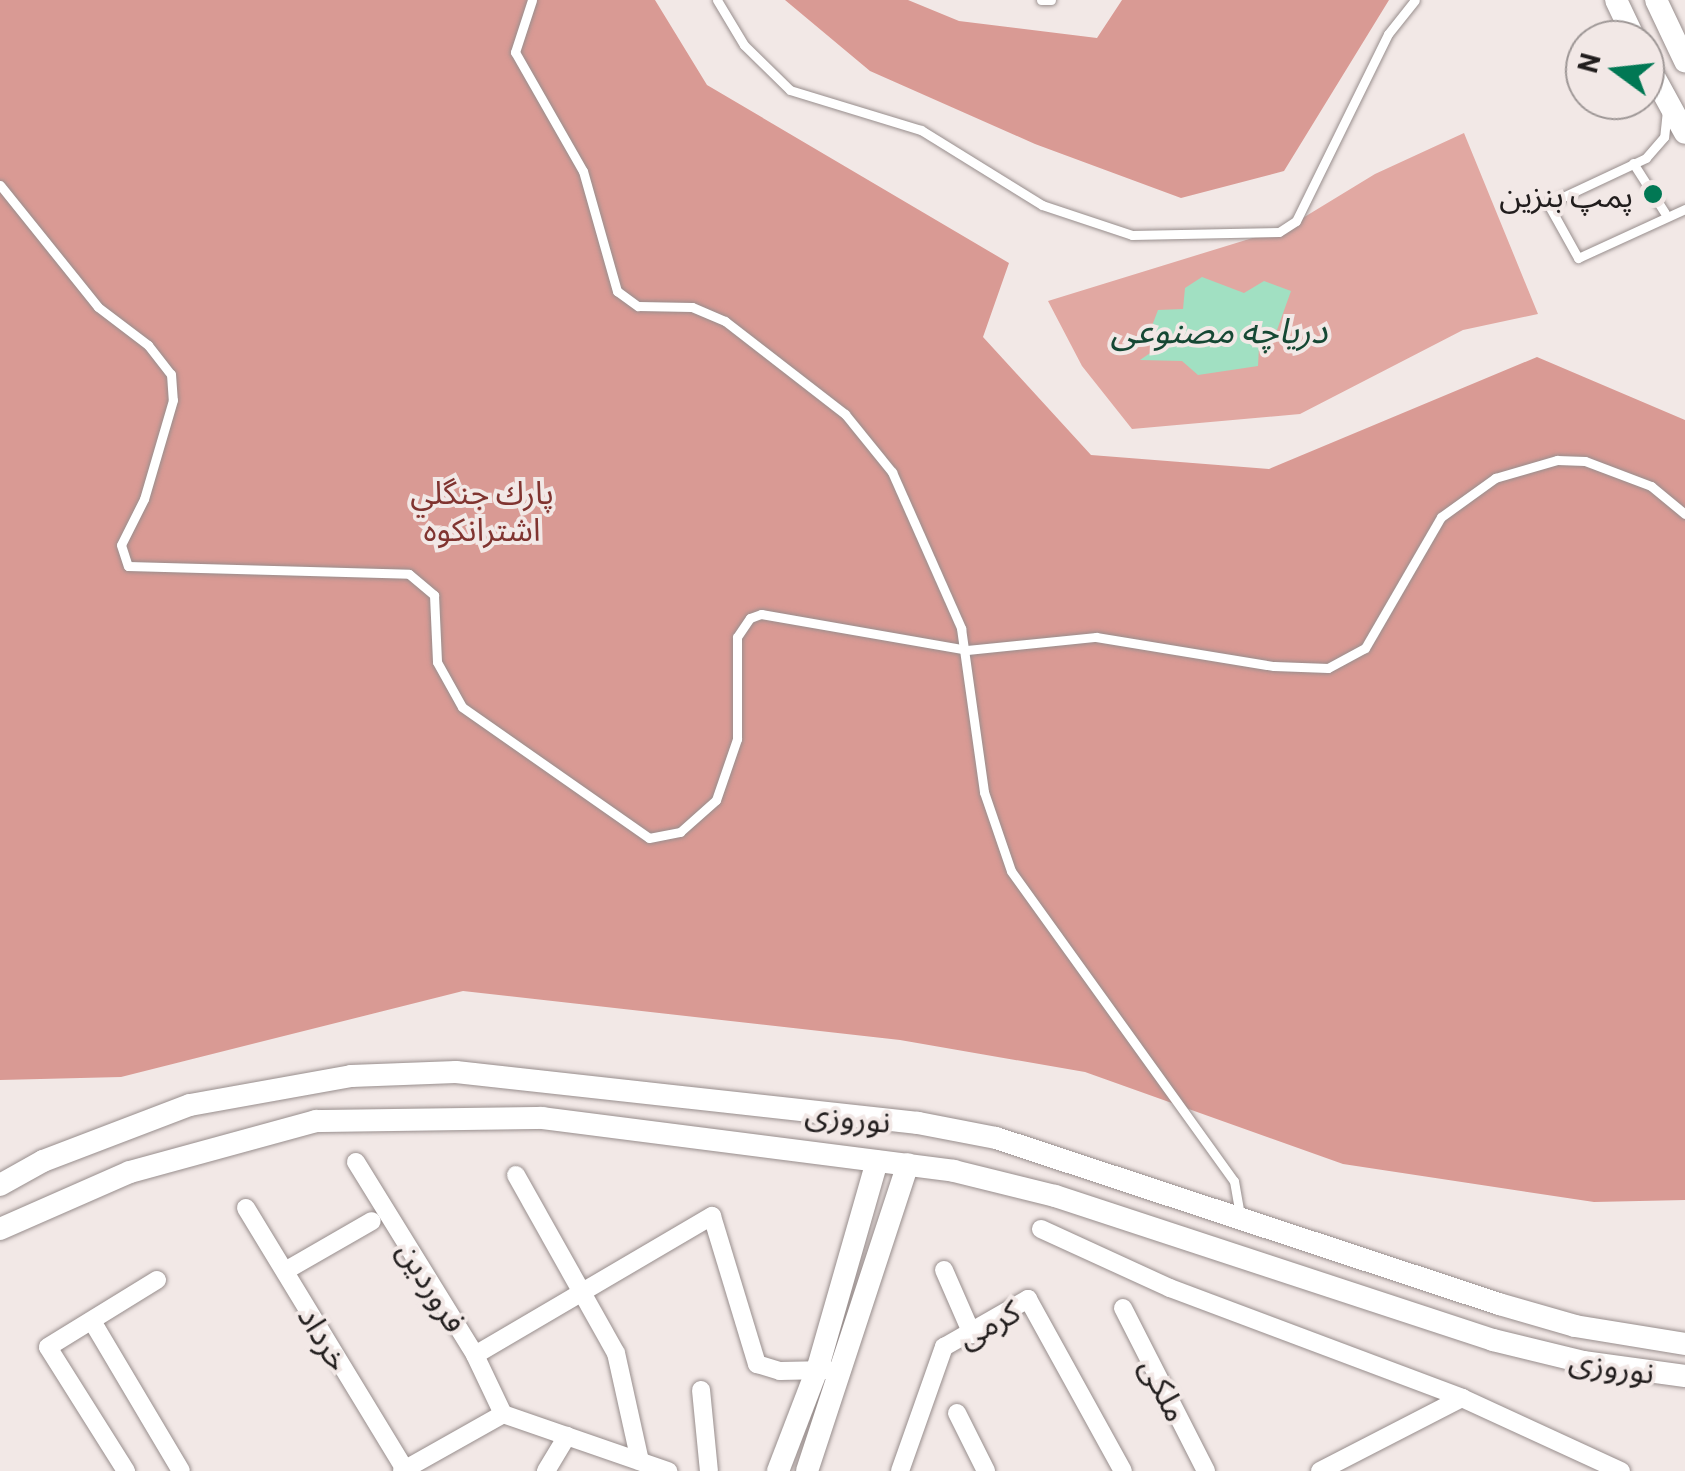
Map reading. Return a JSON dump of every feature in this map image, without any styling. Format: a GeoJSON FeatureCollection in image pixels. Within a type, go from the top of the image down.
{"type":"FeatureCollection","features":[{"type":"Feature","properties":{"kind":"street"},"geometry":{"type":"LineString","coordinates":[[1656,0],[1685,61]]}},
{"type":"Feature","properties":{"kind":"street"},"geometry":{"type":"LineString","coordinates":[[1665,97],[1685,133]]}},
{"type":"Feature","properties":{"kind":"street","name":"نوروزی"},"geometry":{"type":"LineString","coordinates":[[0,1185],[190,1105],[351,1076],[456,1072],[996,1138],[1240,1214],[1537,1315],[1685,1344]]}},
{"type":"Feature","properties":{"kind":"street"},"geometry":{"type":"LineString","coordinates":[[720,1140],[725,1102]]}},
{"type":"Feature","properties":{"kind":"street","name":"نوروزی"},"geometry":{"type":"LineString","coordinates":[[0,1229],[130,1172],[316,1121],[542,1118],[908,1164],[1055,1196],[1493,1340],[1583,1362],[1685,1376]]}},
{"type":"Feature","properties":{"kind":"street","name":"نوروزی"},"geometry":{"type":"LineString","coordinates":[[778,1471],[818,1367],[878,1161]]}},
{"type":"Feature","properties":{"kind":"street","name":"فروردین"},"geometry":{"type":"LineString","coordinates":[[356,1162],[476,1355],[503,1414]]}},
{"type":"Feature","properties":{"kind":"street","name":"نوروزی"},"geometry":{"type":"LineString","coordinates":[[808,1471],[908,1164]]}},
{"type":"Feature","properties":{"kind":"street"},"geometry":{"type":"LineString","coordinates":[[516,1174],[585,1289],[616,1353],[640,1461]]}},
{"type":"Feature","properties":{"kind":"street","name":"خرداد"},"geometry":{"type":"LineString","coordinates":[[246,1208],[404,1470]]}},
{"type":"Feature","properties":{"kind":"street"},"geometry":{"type":"LineString","coordinates":[[476,1355],[712,1216],[757,1364],[780,1372],[818,1367],[842,1374]]}},
{"type":"Feature","properties":{"kind":"street"},"geometry":{"type":"LineString","coordinates":[[284,1271],[372,1221]]}},
{"type":"Feature","properties":{"kind":"street"},"geometry":{"type":"LineString","coordinates":[[1041,1229],[1170,1288],[1462,1398],[1621,1471]]}},
{"type":"Feature","properties":{"kind":"street"},"geometry":{"type":"LineString","coordinates":[[944,1270],[972,1334]]}},
{"type":"Feature","properties":{"kind":"street"},"geometry":{"type":"LineString","coordinates":[[126,1471],[48,1347],[158,1280]]}},
{"type":"Feature","properties":{"kind":"street","name":"کرمی"},"geometry":{"type":"LineString","coordinates":[[900,1471],[944,1347],[1028,1299],[1123,1471]]}},
{"type":"Feature","properties":{"kind":"street","name":"ملکی"},"geometry":{"type":"LineString","coordinates":[[1123,1308],[1206,1471]]}},
{"type":"Feature","properties":{"kind":"street"},"geometry":{"type":"LineString","coordinates":[[92,1321],[182,1471]]}},
{"type":"Feature","properties":{"kind":"street"},"geometry":{"type":"LineString","coordinates":[[701,1390],[708,1471]]}},
{"type":"Feature","properties":{"kind":"street"},"geometry":{"type":"LineString","coordinates":[[1320,1471],[1462,1398]]}},
{"type":"Feature","properties":{"kind":"street"},"geometry":{"type":"LineString","coordinates":[[956,1413],[986,1471]]}},
{"type":"Feature","properties":{"kind":"street"},"geometry":{"type":"LineString","coordinates":[[404,1470],[503,1414],[668,1471]]}},
{"type":"Feature","properties":{"kind":"street"},"geometry":{"type":"LineString","coordinates":[[546,1471],[567,1436]]}},
{"type":"Feature","properties":{"kind":"street"},"geometry":{"type":"LineString","coordinates":[[1573,1471],[1594,1460]]}},
{"type":"Feature","properties":{"kind":"lane"},"geometry":{"type":"LineString","coordinates":[[532,0],[515,52],[584,172],[617,291],[638,306],[692,306],[725,322],[845,414],[892,472],[940,571],[966,650],[984,792],[1010,871],[1234,1181],[1240,1214]]}},
{"type":"Feature","properties":{"kind":"lane"},"geometry":{"type":"LineString","coordinates":[[717,0],[755,58],[790,90],[921,130],[1042,205],[1132,235],[1279,232],[1296,221],[1388,34],[1415,0]]}},
{"type":"Feature","properties":{"kind":"lane"},"geometry":{"type":"LineString","coordinates":[[1041,0],[1051,0]]}},
{"type":"Feature","properties":{"kind":"lane"},"geometry":{"type":"LineString","coordinates":[[1668,102],[1664,137],[1634,163],[1548,204],[1578,258],[1665,212],[1685,209]]}},
{"type":"Feature","properties":{"kind":"lane"},"geometry":{"type":"LineString","coordinates":[[1634,163],[1665,212]]}},
{"type":"Feature","properties":{"kind":"lane"},"geometry":{"type":"LineString","coordinates":[[0,185],[98,306],[148,344],[172,374],[173,400],[144,499],[122,545],[128,566],[409,574],[434,595],[437,662],[462,707],[636,833],[649,838],[680,832],[716,800],[737,739],[735,648],[750,618],[775,614],[966,650],[1096,637],[1274,666],[1328,668],[1365,648],[1441,517],[1495,478],[1557,460],[1586,460],[1651,486],[1685,514]]}},
{"type":"Feature","properties":{"kind":"shaded area"},"geometry":{"type":"Polygon","coordinates":[[[1464,133],[1538,314],[1463,330],[1300,414],[1132,429],[1082,366],[1048,301],[1288,227],[1375,174],[1464,133]]]}},
{"type":"Feature","properties":{"kind":"green space","name":"پارك جنگلي اشترانكوه"},"geometry":{"type":"Polygon","coordinates":[[[0,0],[655,0],[707,85],[1009,263],[983,337],[1091,455],[1269,469],[1537,357],[1685,420],[1685,1200],[1594,1202],[1343,1164],[1085,1072],[900,1040],[463,991],[121,1077],[0,1080],[0,0]]]}},
{"type":"Feature","properties":{"kind":"green space"},"geometry":{"type":"Polygon","coordinates":[[[785,0],[908,0],[959,21],[1097,38],[1122,0],[1389,0],[1284,171],[1181,198],[1035,144],[870,71],[785,0]]]}},
{"type":"Feature","properties":{"kind":"water","name":"دریاچه مصنوعی"},"geometry":{"type":"Polygon","coordinates":[[[1202,277],[1244,293],[1264,281],[1291,291],[1277,330],[1260,328],[1258,366],[1198,375],[1182,361],[1140,360],[1156,349],[1150,331],[1158,310],[1183,309],[1185,288],[1202,277]]]}},
{"type":"Feature","properties":{"kind":"place","name":"پمپ بنزین"},"geometry":{"type":"Point","coordinates":[1653,194]}}]}
